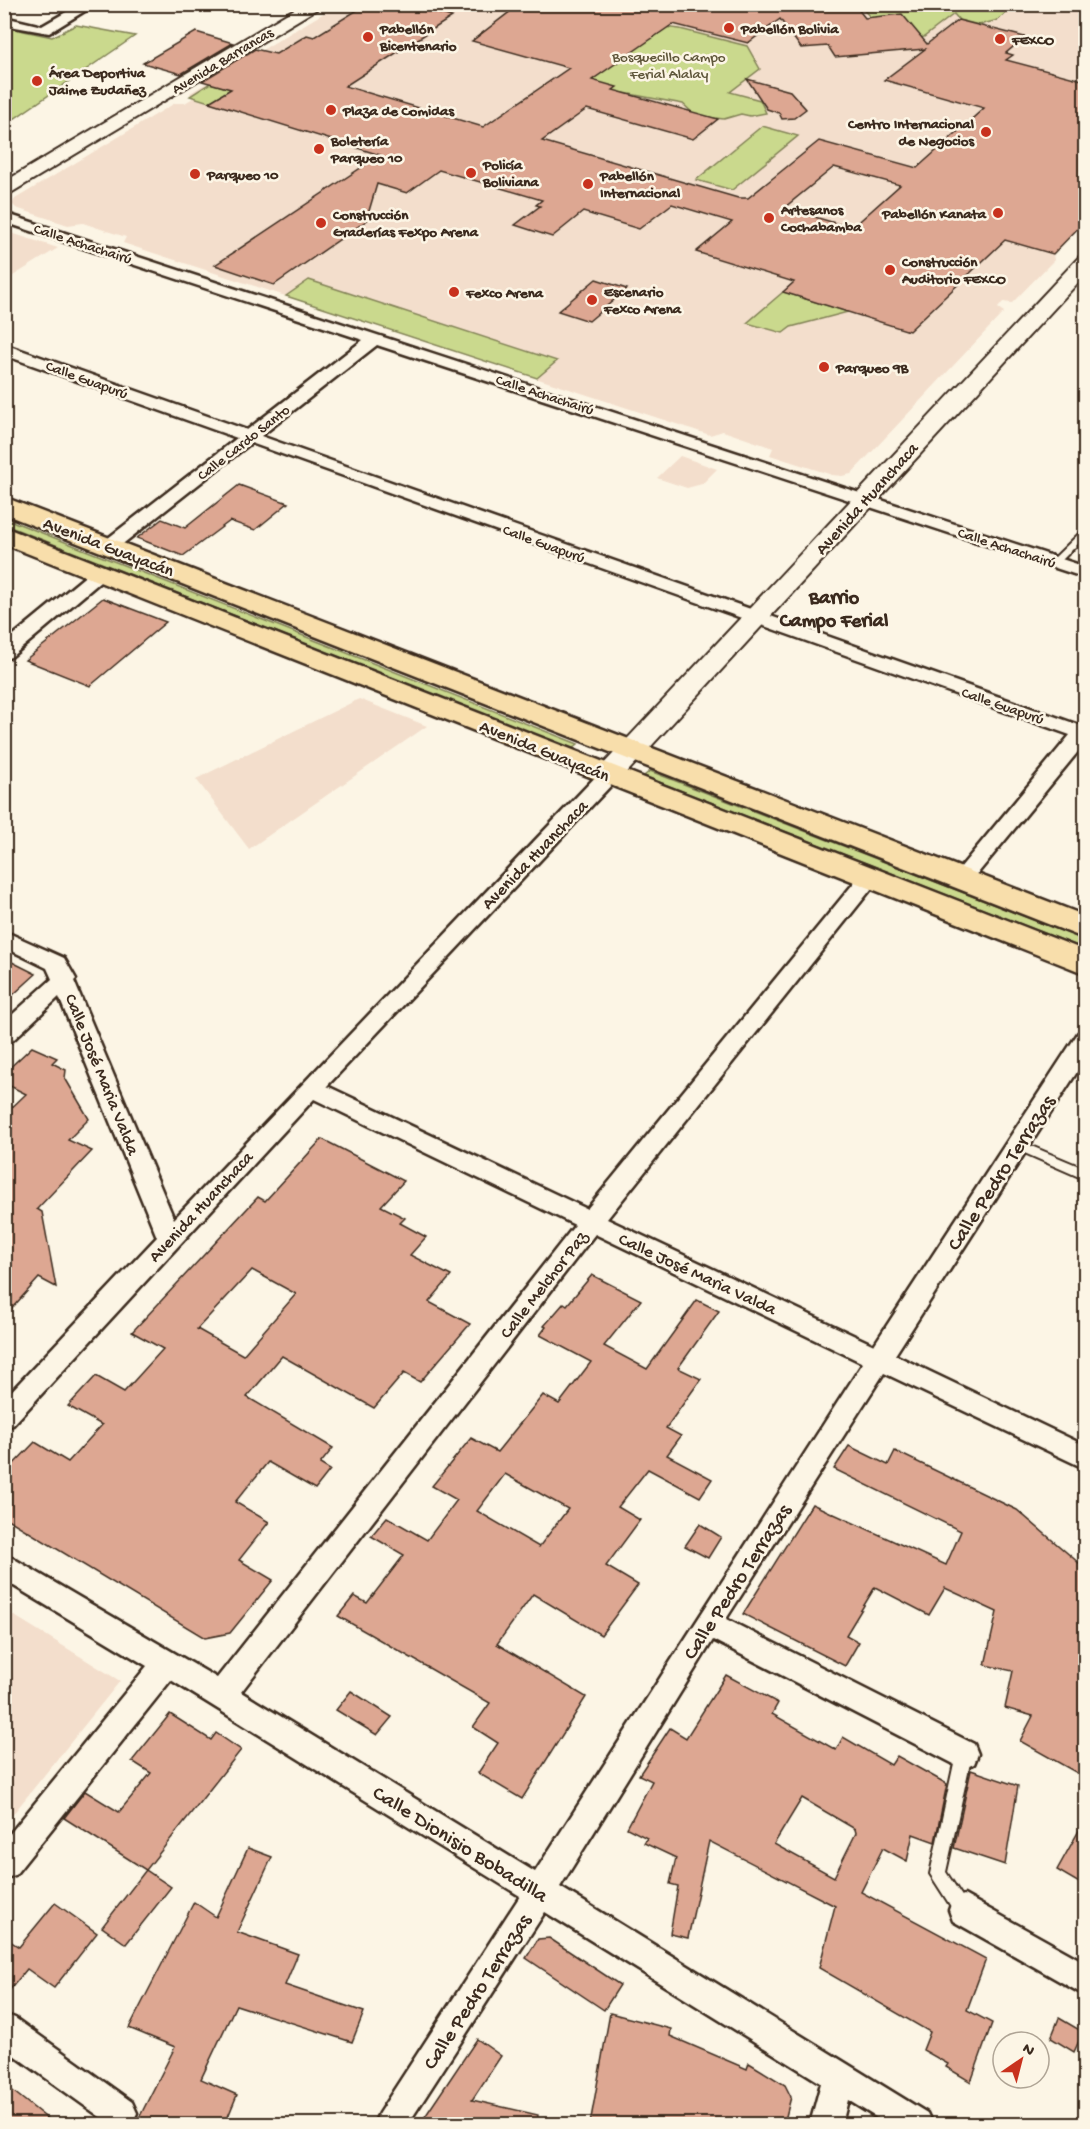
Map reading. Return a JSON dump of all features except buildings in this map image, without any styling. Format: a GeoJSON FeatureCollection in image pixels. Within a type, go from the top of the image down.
{"type":"FeatureCollection","features":[{"type":"Feature","properties":{"kind":"main road","name":"Avenida Guayacán"},"geometry":{"type":"LineString","coordinates":[[4,505],[1086,928]]}},
{"type":"Feature","properties":{"kind":"main road","name":"Avenida Guayacán"},"geometry":{"type":"LineString","coordinates":[[4,535],[1086,963]]}},
{"type":"Feature","properties":{"kind":"street"},"geometry":{"type":"LineString","coordinates":[[4,21],[44,30],[90,4]]}},
{"type":"Feature","properties":{"kind":"street","name":"Avenida Barrancas"},"geometry":{"type":"LineString","coordinates":[[4,191],[316,4]]}},
{"type":"Feature","properties":{"kind":"street","name":"Calle Achachairú"},"geometry":{"type":"LineString","coordinates":[[4,217],[1086,573]]}},
{"type":"Feature","properties":{"kind":"street","name":"Avenida Huanchaca"},"geometry":{"type":"LineString","coordinates":[[4,1417],[311,1088],[757,619],[863,499],[1086,261]]}},
{"type":"Feature","properties":{"kind":"street","name":"Calle Cardo Santo"},"geometry":{"type":"LineString","coordinates":[[109,546],[376,338]]}},
{"type":"Feature","properties":{"kind":"street","name":"Calle Guapurú"},"geometry":{"type":"LineString","coordinates":[[4,349],[757,619],[1084,732]]}},
{"type":"Feature","properties":{"kind":"street"},"geometry":{"type":"LineString","coordinates":[[4,653],[100,573]]}},
{"type":"Feature","properties":{"kind":"street"},"geometry":{"type":"LineString","coordinates":[[962,879],[1084,732]]}},
{"type":"Feature","properties":{"kind":"street","name":"Calle Melchor Paz"},"geometry":{"type":"LineString","coordinates":[[221,1695],[591,1222],[869,878]]}},
{"type":"Feature","properties":{"kind":"street","name":"Calle José Maria Valda"},"geometry":{"type":"LineString","coordinates":[[4,938],[56,963],[65,979],[170,1239]]}},
{"type":"Feature","properties":{"kind":"street"},"geometry":{"type":"LineString","coordinates":[[4,1035],[65,979]]}},
{"type":"Feature","properties":{"kind":"street","name":"Calle Pedro Terrazas"},"geometry":{"type":"LineString","coordinates":[[390,2124],[540,1892],[708,1624],[1086,1039]]}},
{"type":"Feature","properties":{"kind":"street","name":"Calle José Maria Valda"},"geometry":{"type":"LineString","coordinates":[[311,1088],[1086,1458]]}},
{"type":"Feature","properties":{"kind":"street","name":"Calle Dionisio Bobadilla"},"geometry":{"type":"LineString","coordinates":[[4,1565],[221,1695],[838,2078],[916,2124]]}},
{"type":"Feature","properties":{"kind":"street"},"geometry":{"type":"LineString","coordinates":[[708,1624],[964,1754]]}},
{"type":"Feature","properties":{"kind":"street"},"geometry":{"type":"LineString","coordinates":[[4,1864],[166,1664]]}},
{"type":"Feature","properties":{"kind":"street"},"geometry":{"type":"LineString","coordinates":[[964,1910],[1086,1982]]}},
{"type":"Feature","properties":{"kind":"street"},"geometry":{"type":"LineString","coordinates":[[4,2029],[121,2113]]}},
{"type":"Feature","properties":{"kind":"street"},"geometry":{"type":"LineString","coordinates":[[826,2124],[838,2078]]}},
{"type":"Feature","properties":{"kind":"lane"},"geometry":{"type":"LineString","coordinates":[[1054,563],[1086,530]]}},
{"type":"Feature","properties":{"kind":"lane"},"geometry":{"type":"LineString","coordinates":[[1017,1145],[1086,1175]]}},
{"type":"Feature","properties":{"kind":"lane"},"geometry":{"type":"LineString","coordinates":[[964,1754],[938,1874],[964,1910]]}},
{"type":"Feature","properties":{"kind":"shaded area"},"geometry":{"type":"Polygon","coordinates":[[[337,5],[1085,5],[1085,220],[1053,254],[1054,260],[1012,303],[1003,302],[998,308],[1004,312],[851,474],[842,476],[832,475],[770,455],[773,448],[723,431],[710,435],[123,243],[126,237],[83,223],[68,225],[16,208],[12,204],[15,199],[175,103],[185,103],[193,98],[190,93],[337,5]]]}},
{"type":"Feature","properties":{"kind":"shaded area"},"geometry":{"type":"Polygon","coordinates":[[[5,231],[58,248],[5,281],[5,231]]]}},
{"type":"Feature","properties":{"kind":"shaded area"},"geometry":{"type":"Polygon","coordinates":[[[680,456],[717,469],[702,484],[687,488],[657,478],[680,456]]]}},
{"type":"Feature","properties":{"kind":"shaded area"},"geometry":{"type":"Polygon","coordinates":[[[359,699],[427,726],[249,849],[196,779],[359,699]]]}},
{"type":"Feature","properties":{"kind":"shaded area"},"geometry":{"type":"Polygon","coordinates":[[[5,1610],[120,1681],[5,1824],[5,1610]]]}},
{"type":"Feature","properties":{"kind":"green space"},"geometry":{"type":"Polygon","coordinates":[[[859,5],[1048,5],[1012,7],[998,20],[979,25],[959,20],[954,14],[924,37],[910,39],[873,20],[859,5]]]}},
{"type":"Feature","properties":{"kind":"green space","name":"Área Deportiva Jaime Zudañez"},"geometry":{"type":"Polygon","coordinates":[[[76,25],[135,36],[5,125],[5,27],[52,37],[76,25]]]}},
{"type":"Feature","properties":{"kind":"green space","name":"Bosquecillo Campo Ferial Alalay"},"geometry":{"type":"Polygon","coordinates":[[[656,26],[680,29],[747,46],[760,69],[730,92],[760,100],[766,113],[750,116],[741,114],[724,119],[696,116],[683,104],[576,84],[656,26]]]}},
{"type":"Feature","properties":{"kind":"green space"},"geometry":{"type":"Polygon","coordinates":[[[251,57],[213,84],[231,89],[209,102],[190,96],[251,57]]]}},
{"type":"Feature","properties":{"kind":"green space"},"geometry":{"type":"Polygon","coordinates":[[[762,126],[798,136],[732,190],[696,180],[762,126]]]}},
{"type":"Feature","properties":{"kind":"green space"},"geometry":{"type":"Polygon","coordinates":[[[309,280],[557,361],[537,378],[286,296],[309,280]]]}},
{"type":"Feature","properties":{"kind":"green space"},"geometry":{"type":"Polygon","coordinates":[[[783,292],[848,312],[791,327],[783,333],[747,323],[783,292]]]}},
{"type":"Feature","properties":{"kind":"green space"},"geometry":{"type":"Polygon","coordinates":[[[4,518],[578,744],[572,749],[5,525],[4,518]]]}},
{"type":"Feature","properties":{"kind":"green space"},"geometry":{"type":"Polygon","coordinates":[[[650,771],[1085,940],[1085,949],[644,776],[650,771]]]}},
{"type":"Feature","properties":{"kind":"place","name":"Pabellón Bolivia"},"geometry":{"type":"Point","coordinates":[729,28]}},
{"type":"Feature","properties":{"kind":"place","name":"Pabellón Bicentenario"},"geometry":{"type":"Point","coordinates":[368,37]}},
{"type":"Feature","properties":{"kind":"place","name":"FEXCO"},"geometry":{"type":"Point","coordinates":[1000,39]}},
{"type":"Feature","properties":{"kind":"place","name":"Área Deportiva Jaime Zudañez"},"geometry":{"type":"Point","coordinates":[37,81]}},
{"type":"Feature","properties":{"kind":"place","name":"Plaza de Comidas"},"geometry":{"type":"Point","coordinates":[331,110]}},
{"type":"Feature","properties":{"kind":"place","name":"Centro Internacional de Negocios"},"geometry":{"type":"Point","coordinates":[986,132]}},
{"type":"Feature","properties":{"kind":"place","name":"Boletería Parqueo 10"},"geometry":{"type":"Point","coordinates":[319,149]}},
{"type":"Feature","properties":{"kind":"place","name":"Policía Boliviana"},"geometry":{"type":"Point","coordinates":[471,173]}},
{"type":"Feature","properties":{"kind":"place","name":"Parqueo 10"},"geometry":{"type":"Point","coordinates":[195,174]}},
{"type":"Feature","properties":{"kind":"place","name":"Pabellón Internacional"},"geometry":{"type":"Point","coordinates":[588,184]}},
{"type":"Feature","properties":{"kind":"place","name":"Pabellón Kanata"},"geometry":{"type":"Point","coordinates":[998,213]}},
{"type":"Feature","properties":{"kind":"place","name":"Artesanos Cochabamba"},"geometry":{"type":"Point","coordinates":[769,218]}},
{"type":"Feature","properties":{"kind":"place","name":"Construcción Graderías Fexpo Arena"},"geometry":{"type":"Point","coordinates":[321,223]}},
{"type":"Feature","properties":{"kind":"place","name":"Construcción Auditorio FEXCO"},"geometry":{"type":"Point","coordinates":[890,270]}},
{"type":"Feature","properties":{"kind":"place","name":"Fexco Arena"},"geometry":{"type":"Point","coordinates":[454,292]}},
{"type":"Feature","properties":{"kind":"place","name":"Escenario Fexco Arena"},"geometry":{"type":"Point","coordinates":[592,300]}},
{"type":"Feature","properties":{"kind":"place","name":"Parqueo 9B"},"geometry":{"type":"Point","coordinates":[824,367]}},
{"type":"Feature","properties":{"kind":"district","name":"Barrio Campo Ferial"},"geometry":{"type":"Point","coordinates":[834,608]}}]}
